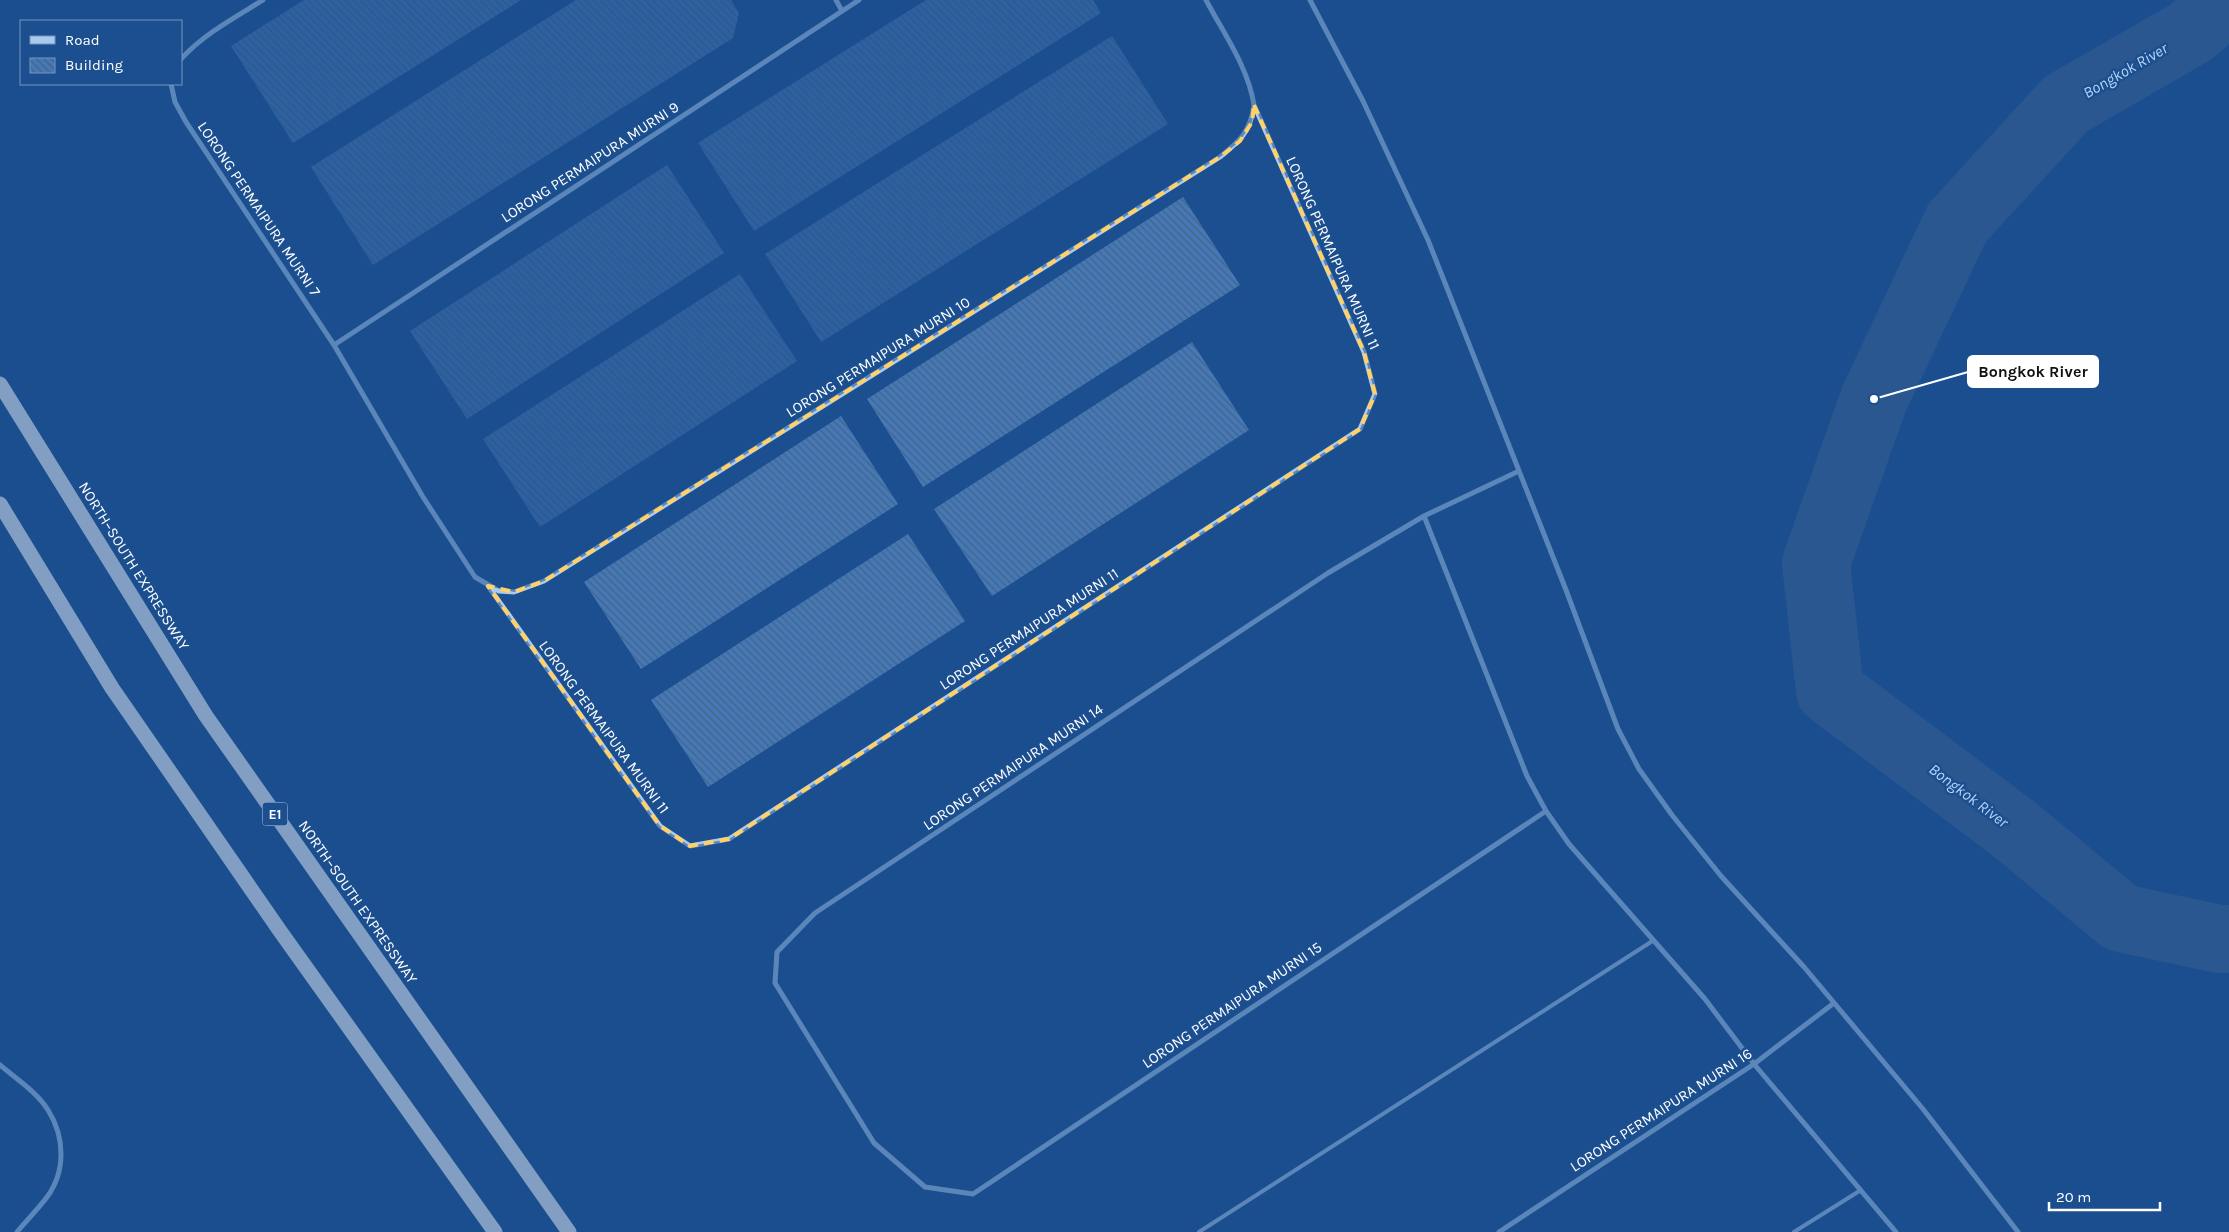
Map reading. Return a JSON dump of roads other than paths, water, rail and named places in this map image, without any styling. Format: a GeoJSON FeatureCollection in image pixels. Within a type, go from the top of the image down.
{"type":"FeatureCollection","features":[{"type":"Feature","properties":{"kind":"highway","name":"NORTH–SOUTH EXPRESSWAY"},"geometry":{"type":"LineString","coordinates":[[0,384],[206,716],[569,1232]]}},
{"type":"Feature","properties":{"kind":"highway"},"geometry":{"type":"LineString","coordinates":[[0,504],[112,688],[280,931],[495,1232]]}},
{"type":"Feature","properties":{"kind":"street"},"geometry":{"type":"LineString","coordinates":[[182,58],[215,30],[263,0]]}},
{"type":"Feature","properties":{"kind":"street"},"geometry":{"type":"LineString","coordinates":[[836,0],[842,11]]}},
{"type":"Feature","properties":{"kind":"street","name":"LORONG PERMAIPURA MURNI 9"},"geometry":{"type":"LineString","coordinates":[[334,345],[859,0]]}},
{"type":"Feature","properties":{"kind":"street","name":"LORONG PERMAIPURA MURNI 11"},"geometry":{"type":"LineString","coordinates":[[488,586],[660,826],[690,846],[729,839],[1360,429],[1375,394],[1364,352],[1254,105],[1251,87],[1240,62],[1206,0]]}},
{"type":"Feature","properties":{"kind":"street"},"geometry":{"type":"LineString","coordinates":[[1310,0],[1363,101],[1428,240],[1618,729],[1639,769],[1672,816],[1721,876],[1834,1003],[1922,1109],[2018,1232]]}},
{"type":"Feature","properties":{"kind":"street","name":"LORONG PERMAIPURA MURNI 7"},"geometry":{"type":"LineString","coordinates":[[171,85],[175,102],[186,122],[334,345],[423,497],[475,577],[488,586]]}},
{"type":"Feature","properties":{"kind":"street","name":"LORONG PERMAIPURA MURNI 10"},"geometry":{"type":"LineString","coordinates":[[488,586],[499,591],[514,592],[544,581],[1220,157],[1240,141],[1252,122],[1254,105]]}},
{"type":"Feature","properties":{"kind":"street","name":"LORONG PERMAIPURA MURNI 14"},"geometry":{"type":"LineString","coordinates":[[925,1187],[874,1143],[775,984],[777,952],[816,913],[1328,573],[1424,516],[1518,471]]}},
{"type":"Feature","properties":{"kind":"street"},"geometry":{"type":"LineString","coordinates":[[1424,516],[1528,776],[1546,810],[1569,844],[1594,875],[1655,940],[1705,999],[1754,1064],[1896,1232]]}},
{"type":"Feature","properties":{"kind":"street","name":"LORONG PERMAIPURA MURNI 15"},"geometry":{"type":"LineString","coordinates":[[925,1187],[973,1194],[1546,810]]}},
{"type":"Feature","properties":{"kind":"street","name":"LORONG PERMAIPURA MURNI 16"},"geometry":{"type":"LineString","coordinates":[[1499,1232],[1754,1064],[1834,1003]]}},
{"type":"Feature","properties":{"kind":"street"},"geometry":{"type":"LineString","coordinates":[[0,1065],[48,1108],[58,1129],[62,1152],[59,1175],[48,1196],[17,1232]]}},
{"type":"Feature","properties":{"kind":"lane"},"geometry":{"type":"LineString","coordinates":[[1199,1232],[1655,940]]}},
{"type":"Feature","properties":{"kind":"lane"},"geometry":{"type":"LineString","coordinates":[[1794,1232],[1861,1190]]}},
{"type":"Feature","properties":{"kind":"waterway","name":"Bongkok River"},"geometry":{"type":"LineString","coordinates":[[2228,0],[2191,32],[2066,104],[1957,223],[1874,399],[1816,563],[1830,691],[2014,829],[2121,918],[2219,939],[2229,939]]}},
{"type":"Feature","properties":{"kind":"place","name":"Bongkok River"},"geometry":{"type":"Point","coordinates":[1874,399]}}]}
